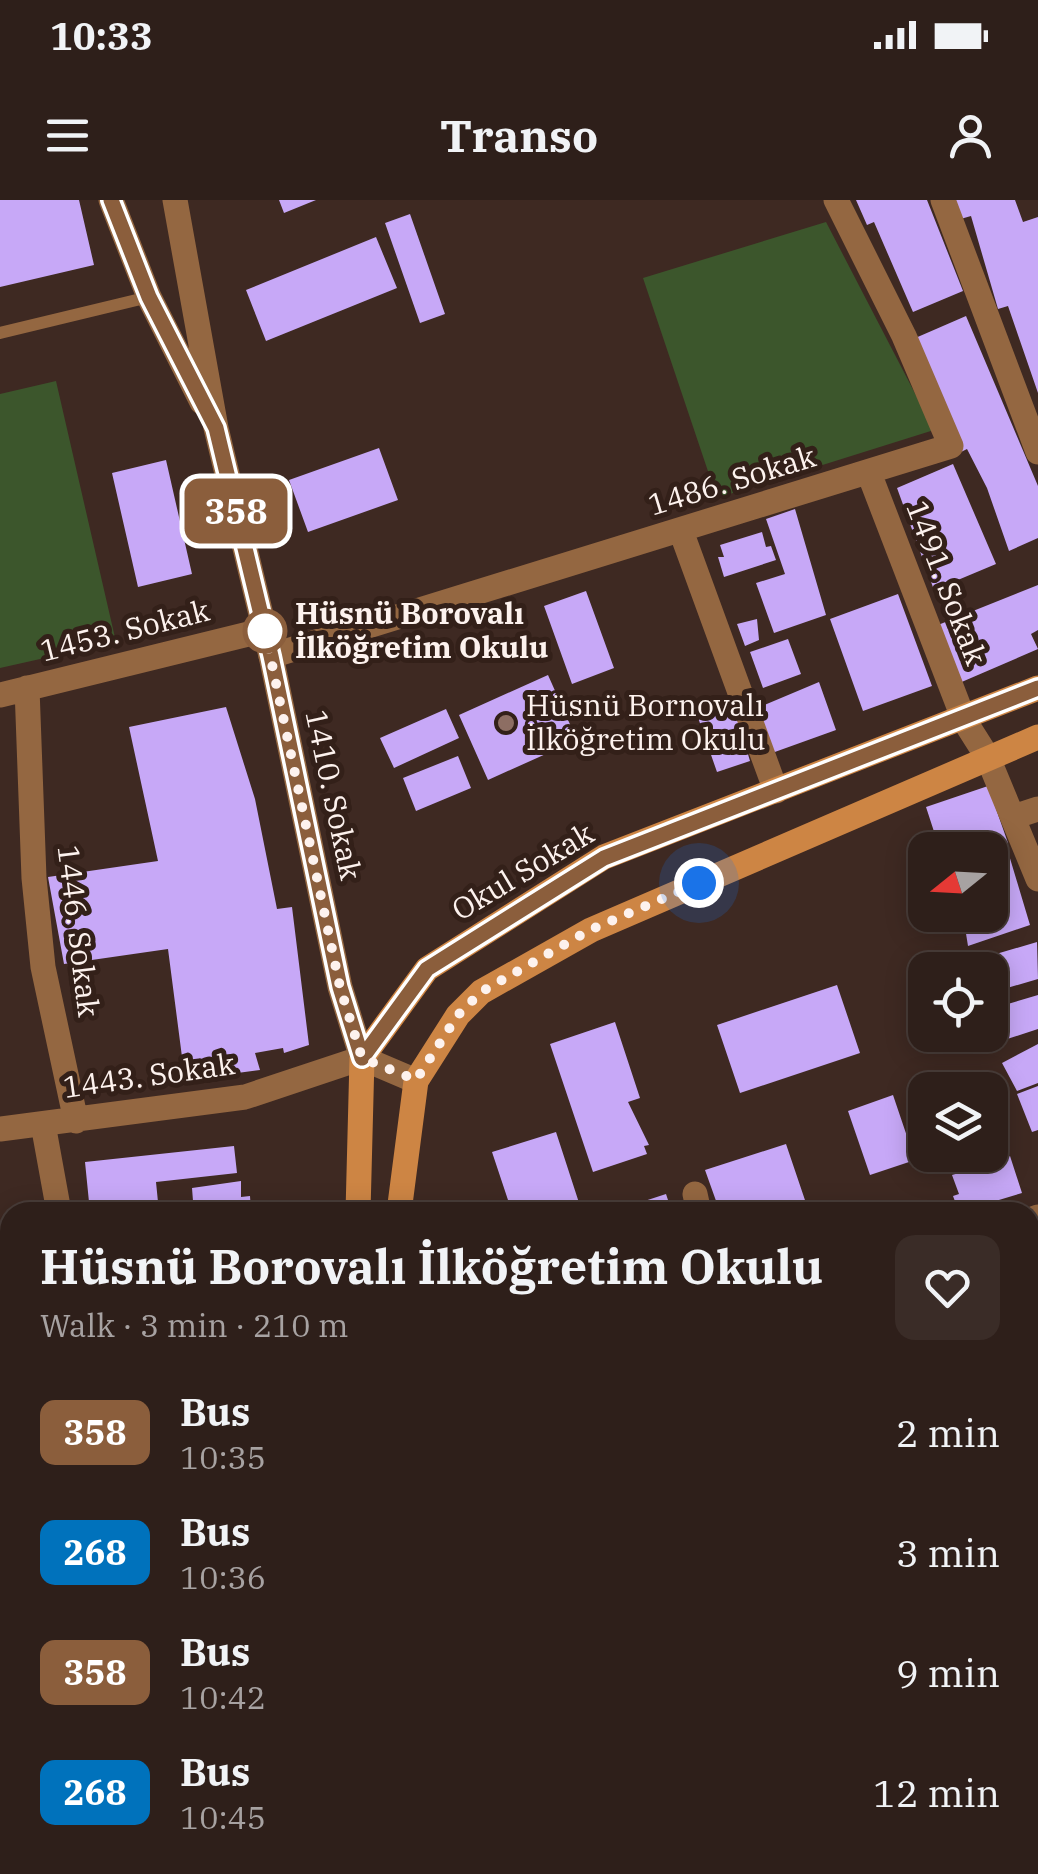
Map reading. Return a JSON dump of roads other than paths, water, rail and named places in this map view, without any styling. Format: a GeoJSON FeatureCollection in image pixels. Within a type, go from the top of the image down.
{"type":"FeatureCollection","features":[{"type":"Feature","properties":{"kind":"main road","name":"Okul Sokak"},"geometry":{"type":"LineString","coordinates":[[362,1058],[427,969],[604,858],[1038,688]]}},
{"type":"Feature","properties":{"kind":"main road"},"geometry":{"type":"LineString","coordinates":[[400,1202],[416,1080],[458,1015],[481,992],[575,938],[1038,738]]}},
{"type":"Feature","properties":{"kind":"main road"},"geometry":{"type":"LineString","coordinates":[[358,1202],[362,1058]]}},
{"type":"Feature","properties":{"kind":"street","name":"1410. Sokak"},"geometry":{"type":"LineString","coordinates":[[111,200],[149,297],[216,428]]}},
{"type":"Feature","properties":{"kind":"street","name":"1410. Sokak"},"geometry":{"type":"LineString","coordinates":[[175,200],[216,428],[271,656],[340,987],[362,1058]]}},
{"type":"Feature","properties":{"kind":"street","name":"1486. Sokak"},"geometry":{"type":"LineString","coordinates":[[271,656],[951,446],[904,336],[836,200]]}},
{"type":"Feature","properties":{"kind":"street"},"geometry":{"type":"LineString","coordinates":[[943,200],[1038,452]]}},
{"type":"Feature","properties":{"kind":"street","name":"1491. Sokak"},"geometry":{"type":"LineString","coordinates":[[869,473],[964,720],[1026,813],[1038,878]]}},
{"type":"Feature","properties":{"kind":"street"},"geometry":{"type":"LineString","coordinates":[[681,531],[776,792]]}},
{"type":"Feature","properties":{"kind":"street","name":"1453. Sokak"},"geometry":{"type":"LineString","coordinates":[[0,695],[265,630]]}},
{"type":"Feature","properties":{"kind":"street","name":"1446. Sokak"},"geometry":{"type":"LineString","coordinates":[[27,688],[43,966],[76,1120]]}},
{"type":"Feature","properties":{"kind":"street"},"geometry":{"type":"LineString","coordinates":[[362,1058],[416,1080]]}},
{"type":"Feature","properties":{"kind":"street","name":"1443. Sokak"},"geometry":{"type":"LineString","coordinates":[[0,1129],[245,1097],[362,1058]]}},
{"type":"Feature","properties":{"kind":"street"},"geometry":{"type":"LineString","coordinates":[[43,1124],[57,1202]]}},
{"type":"Feature","properties":{"kind":"lane"},"geometry":{"type":"LineString","coordinates":[[0,333],[149,297]]}},
{"type":"Feature","properties":{"kind":"place","name":"Hüsnü Borovalı İlköğretim Okulu"},"geometry":{"type":"Point","coordinates":[265,631]}},
{"type":"Feature","properties":{"kind":"place","name":"Hüsnü Bornovalı İlköğretim Okulu"},"geometry":{"type":"Point","coordinates":[506,723]}}]}
